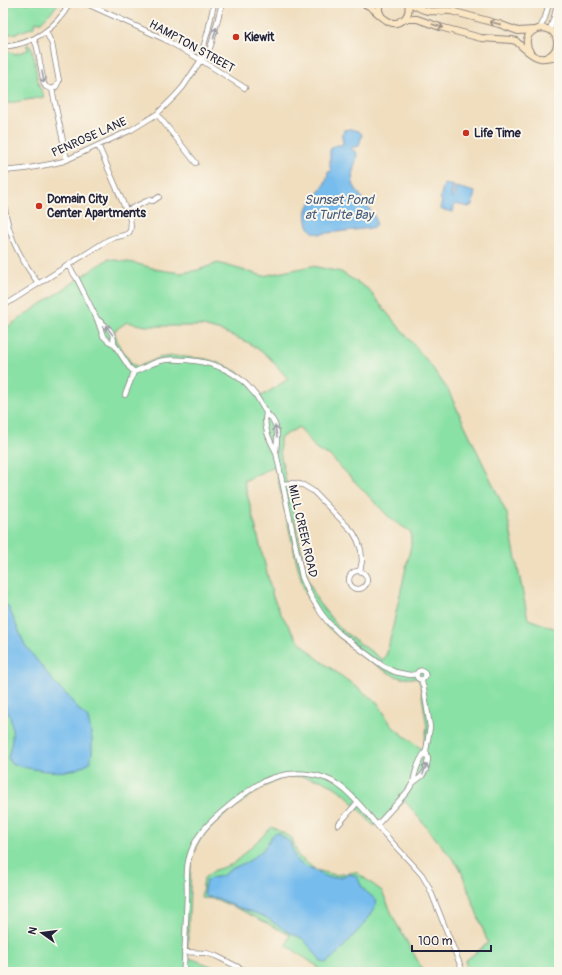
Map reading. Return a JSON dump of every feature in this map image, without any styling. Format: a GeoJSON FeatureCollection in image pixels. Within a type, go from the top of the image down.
{"type":"FeatureCollection","features":[{"type":"Feature","properties":{"kind":"main road"},"geometry":{"type":"LineString","coordinates":[[362,3],[368,5],[388,22],[392,23],[407,19],[417,19],[481,38],[512,40],[536,57],[559,57]]}},
{"type":"Feature","properties":{"kind":"main road"},"geometry":{"type":"LineString","coordinates":[[379,3],[379,11],[382,17]]}},
{"type":"Feature","properties":{"kind":"main road"},"geometry":{"type":"LineString","coordinates":[[400,21],[407,14],[409,10],[409,3],[420,9],[428,11],[451,12],[500,24],[518,31],[546,28],[557,37],[556,48],[552,55],[547,57]]}},
{"type":"Feature","properties":{"kind":"main road"},"geometry":{"type":"LineString","coordinates":[[530,52],[527,40],[528,36],[533,30]]}},
{"type":"Feature","properties":{"kind":"street"},"geometry":{"type":"LineString","coordinates":[[3,47],[21,44],[46,32],[61,17],[70,3]]}},
{"type":"Feature","properties":{"kind":"street","name":"HAMPTON STREET"},"geometry":{"type":"LineString","coordinates":[[85,3],[164,39],[245,88]]}},
{"type":"Feature","properties":{"kind":"street"},"geometry":{"type":"LineString","coordinates":[[201,60],[214,3]]}},
{"type":"Feature","properties":{"kind":"street","name":"PENROSE LANE"},"geometry":{"type":"LineString","coordinates":[[4,171],[38,167],[66,160],[130,130],[157,114],[183,87],[201,60],[208,53],[222,3]]}},
{"type":"Feature","properties":{"kind":"street"},"geometry":{"type":"LineString","coordinates":[[540,28],[546,18],[549,3]]}},
{"type":"Feature","properties":{"kind":"street"},"geometry":{"type":"LineString","coordinates":[[550,30],[557,3]]}},
{"type":"Feature","properties":{"kind":"street"},"geometry":{"type":"LineString","coordinates":[[46,32],[52,44],[59,81],[56,87],[52,89]]}},
{"type":"Feature","properties":{"kind":"street"},"geometry":{"type":"LineString","coordinates":[[34,39],[44,84],[46,87],[52,89]]}},
{"type":"Feature","properties":{"kind":"street"},"geometry":{"type":"LineString","coordinates":[[52,89],[66,160]]}},
{"type":"Feature","properties":{"kind":"street"},"geometry":{"type":"LineString","coordinates":[[157,114],[196,163]]}},
{"type":"Feature","properties":{"kind":"street"},"geometry":{"type":"LineString","coordinates":[[3,306],[108,240],[130,232],[130,219],[98,145]]}},
{"type":"Feature","properties":{"kind":"street"},"geometry":{"type":"LineString","coordinates":[[4,171],[3,189],[6,220],[14,243],[27,267],[38,283]]}},
{"type":"Feature","properties":{"kind":"street"},"geometry":{"type":"LineString","coordinates":[[126,211],[149,200],[153,201],[159,197]]}},
{"type":"Feature","properties":{"kind":"street"},"geometry":{"type":"LineString","coordinates":[[68,265],[77,278],[97,319],[103,336],[108,342],[114,344]]}},
{"type":"Feature","properties":{"kind":"street"},"geometry":{"type":"LineString","coordinates":[[97,319],[111,330],[114,344],[134,372],[125,395]]}},
{"type":"Feature","properties":{"kind":"street","name":"MILL CREEK ROAD"},"geometry":{"type":"LineString","coordinates":[[134,372],[155,362],[163,360],[172,359],[195,361],[224,368],[244,382],[254,392],[266,413],[275,424],[277,437],[276,452],[302,577],[310,595],[328,622],[340,634],[383,666],[395,672],[410,675],[417,674]]}},
{"type":"Feature","properties":{"kind":"street","name":"MILL CREEK ROAD"},"geometry":{"type":"LineString","coordinates":[[266,413],[265,420],[268,438],[276,452]]}},
{"type":"Feature","properties":{"kind":"street"},"geometry":{"type":"LineString","coordinates":[[283,484],[293,483],[303,485],[313,491],[353,532],[361,550],[362,561],[360,571]]}},
{"type":"Feature","properties":{"kind":"street"},"geometry":{"type":"LineString","coordinates":[[377,825],[426,770],[428,759],[426,752],[430,727],[424,689],[421,679],[417,674],[422,670],[426,674],[425,677],[421,679]]}},
{"type":"Feature","properties":{"kind":"street"},"geometry":{"type":"LineString","coordinates":[[413,783],[417,765],[420,758],[426,752]]}},
{"type":"Feature","properties":{"kind":"street"},"geometry":{"type":"LineString","coordinates":[[182,972],[188,863],[193,845],[201,832],[212,819],[261,782],[277,776],[294,773],[321,777],[334,782],[345,790],[422,875],[432,895],[463,972]]}},
{"type":"Feature","properties":{"kind":"street"},"geometry":{"type":"LineString","coordinates":[[338,825],[357,803]]}},
{"type":"Feature","properties":{"kind":"street"},"geometry":{"type":"LineString","coordinates":[[184,952],[206,953],[216,956],[248,972]]}},
{"type":"Feature","properties":{"kind":"green space"},"geometry":{"type":"Polygon","coordinates":[[[58,3],[41,22],[34,23],[34,27],[17,33],[3,35],[3,10],[6,9],[6,4],[58,3]]]}},
{"type":"Feature","properties":{"kind":"green space"},"geometry":{"type":"Polygon","coordinates":[[[29,44],[33,53],[39,86],[44,97],[3,104],[4,53],[9,51],[15,54],[28,50],[28,47],[26,46],[29,44]]]}},
{"type":"Feature","properties":{"kind":"green space"},"geometry":{"type":"Polygon","coordinates":[[[108,259],[181,273],[198,270],[218,263],[263,276],[312,266],[341,272],[368,289],[429,363],[448,390],[507,514],[528,619],[559,630],[559,972],[468,972],[465,961],[488,943],[460,868],[405,801],[374,826],[346,795],[333,786],[320,780],[299,776],[283,778],[261,788],[211,825],[194,849],[191,863],[187,957],[227,972],[3,972],[3,330],[108,259]],[[127,322],[114,331],[118,344],[132,364],[138,367],[159,358],[173,356],[206,359],[224,365],[239,373],[252,384],[262,396],[288,379],[268,356],[249,343],[221,331],[203,326],[146,326],[127,322]],[[299,427],[280,438],[280,452],[307,577],[318,602],[340,629],[383,660],[387,653],[411,545],[411,532],[392,520],[329,455],[318,451],[299,427]],[[275,466],[244,481],[273,597],[281,614],[297,639],[317,658],[378,703],[394,728],[423,750],[427,727],[420,682],[416,678],[401,678],[382,669],[326,626],[307,597],[302,582],[275,466]]]}},
{"type":"Feature","properties":{"kind":"green space"},"geometry":{"type":"Polygon","coordinates":[[[272,827],[292,838],[298,856],[316,870],[335,875],[356,872],[382,891],[395,921],[424,972],[317,972],[318,967],[286,945],[290,935],[243,911],[215,899],[201,898],[204,878],[215,870],[233,864],[272,827]]]}},
{"type":"Feature","properties":{"kind":"water","name":"Sunset Pond at Turlte Bay"},"geometry":{"type":"Polygon","coordinates":[[[350,129],[358,131],[362,134],[359,146],[350,148],[357,153],[352,177],[354,186],[376,219],[376,225],[371,228],[319,234],[313,232],[308,226],[306,217],[308,208],[312,202],[312,199],[325,184],[328,172],[331,171],[331,148],[337,145],[342,145],[344,130],[350,129]]]}},
{"type":"Feature","properties":{"kind":"water"},"geometry":{"type":"Polygon","coordinates":[[[444,184],[454,186],[451,197],[453,198],[456,187],[475,192],[472,205],[469,207],[456,204],[453,212],[440,209],[442,201],[440,198],[444,184]]]}},
{"type":"Feature","properties":{"kind":"water"},"geometry":{"type":"Polygon","coordinates":[[[3,603],[8,606],[25,645],[58,687],[88,718],[92,739],[92,753],[90,762],[79,768],[57,771],[26,768],[11,764],[8,758],[11,744],[12,726],[3,701],[3,603]]]}},
{"type":"Feature","properties":{"kind":"water"},"geometry":{"type":"Polygon","coordinates":[[[275,833],[279,834],[290,842],[296,860],[304,866],[330,878],[341,877],[348,874],[353,875],[357,877],[363,889],[375,899],[376,904],[374,909],[363,925],[340,951],[326,963],[321,962],[303,939],[288,932],[263,916],[234,906],[217,898],[207,897],[204,895],[206,881],[211,878],[222,876],[231,869],[249,861],[263,850],[275,833]]]}},
{"type":"Feature","properties":{"kind":"place","name":"Kiewit"},"geometry":{"type":"Point","coordinates":[236,37]}},
{"type":"Feature","properties":{"kind":"place","name":"Life Time"},"geometry":{"type":"Point","coordinates":[466,133]}},
{"type":"Feature","properties":{"kind":"place","name":"Domain City Center Apartments"},"geometry":{"type":"Point","coordinates":[39,206]}}]}
